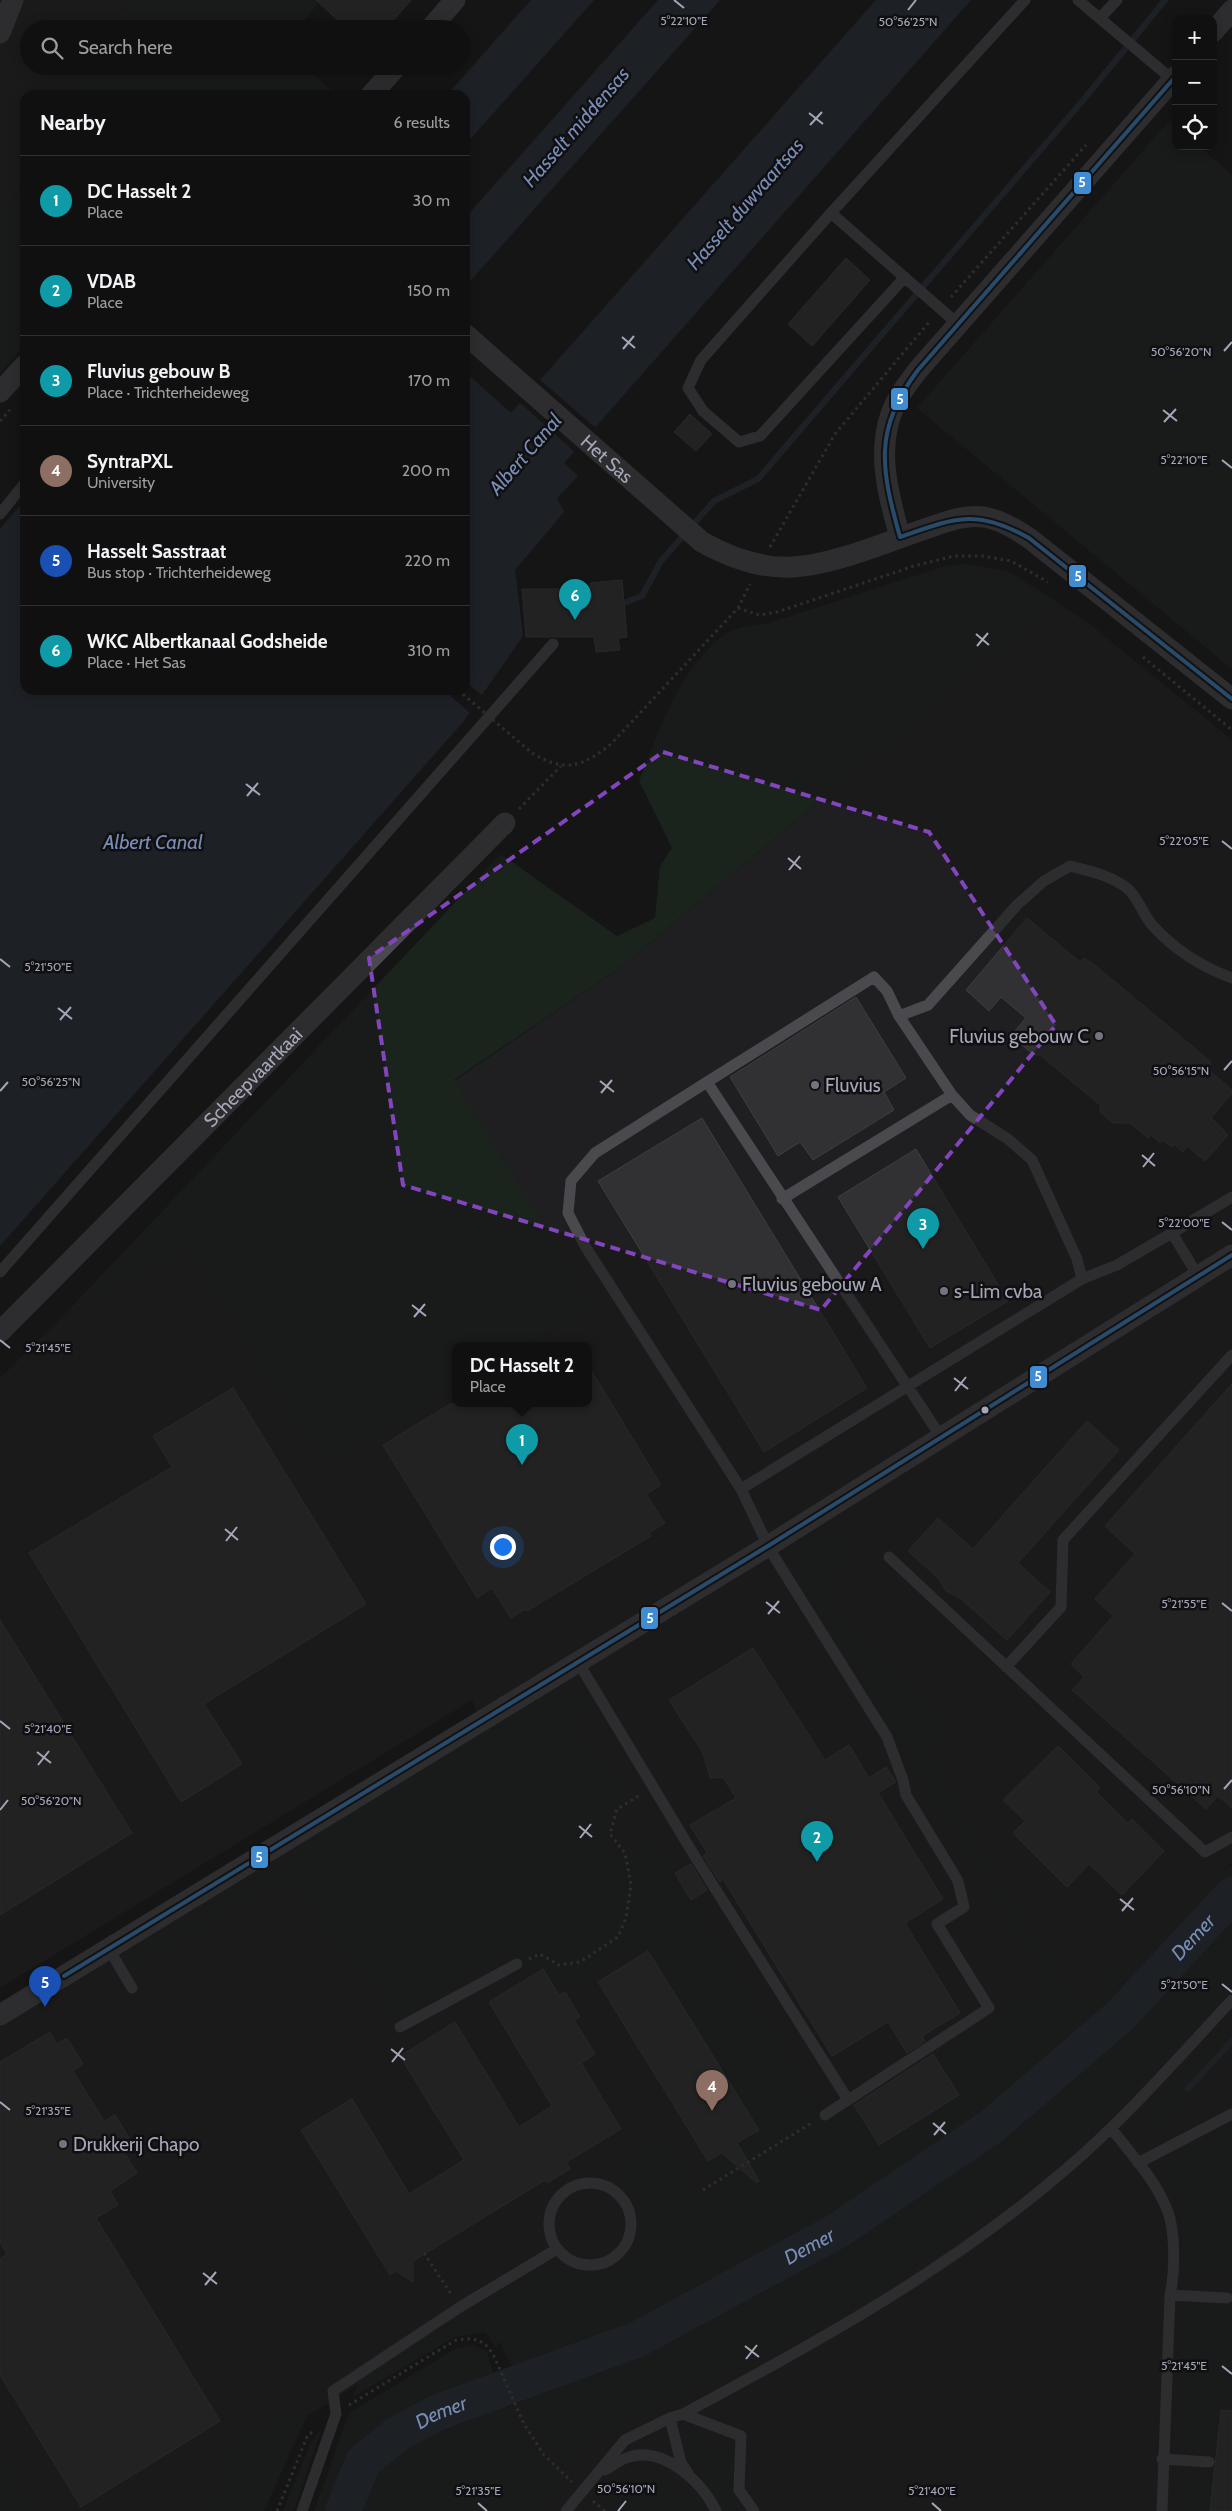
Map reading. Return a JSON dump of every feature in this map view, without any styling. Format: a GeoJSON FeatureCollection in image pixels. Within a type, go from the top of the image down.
{"type":"FeatureCollection","features":[{"type":"Feature","properties":{"kind":"street"},"geometry":{"type":"LineString","coordinates":[[0,33],[13,0]]}},
{"type":"Feature","properties":{"kind":"street"},"geometry":{"type":"LineString","coordinates":[[438,20],[455,0]]}},
{"type":"Feature","properties":{"kind":"street"},"geometry":{"type":"LineString","coordinates":[[1217,27],[1232,10]]}},
{"type":"Feature","properties":{"kind":"street"},"geometry":{"type":"LineString","coordinates":[[375,90],[389,75]]}},
{"type":"Feature","properties":{"kind":"street"},"geometry":{"type":"LineString","coordinates":[[900,537],[888,494],[883,459],[890,423],[899,396],[918,370],[1172,80]]}},
{"type":"Feature","properties":{"kind":"street","name":"Het Sas"},"geometry":{"type":"LineString","coordinates":[[470,338],[702,542],[722,553],[760,565],[793,567],[825,562],[957,518],[983,517],[1008,525],[1029,538],[1232,699]]}},
{"type":"Feature","properties":{"kind":"street"},"geometry":{"type":"LineString","coordinates":[[0,392],[20,370]]}},
{"type":"Feature","properties":{"kind":"street","name":"Scheepvaartkaai"},"geometry":{"type":"LineString","coordinates":[[0,1332],[506,823]]}},
{"type":"Feature","properties":{"kind":"street"},"geometry":{"type":"LineString","coordinates":[[0,2015],[768,1546],[1232,1255]]}},
{"type":"Feature","properties":{"kind":"lane"},"geometry":{"type":"LineString","coordinates":[[905,277],[760,436],[739,442],[703,411],[688,388],[701,360],[831,213],[1025,0]]}},
{"type":"Feature","properties":{"kind":"lane"},"geometry":{"type":"LineString","coordinates":[[1078,0],[1172,76]]}},
{"type":"Feature","properties":{"kind":"lane"},"geometry":{"type":"LineString","coordinates":[[1100,18],[1116,0]]}},
{"type":"Feature","properties":{"kind":"lane"},"geometry":{"type":"LineString","coordinates":[[831,213],[959,325]]}},
{"type":"Feature","properties":{"kind":"lane"},"geometry":{"type":"LineString","coordinates":[[0,514],[20,489]]}},
{"type":"Feature","properties":{"kind":"lane"},"geometry":{"type":"LineString","coordinates":[[0,1272],[553,644]]}},
{"type":"Feature","properties":{"kind":"lane"},"geometry":{"type":"LineString","coordinates":[[899,1016],[928,1005],[1017,905],[1044,881],[1070,866],[1107,876],[1128,889],[1152,925],[1178,949],[1208,969],[1232,978]]}},
{"type":"Feature","properties":{"kind":"lane"},"geometry":{"type":"LineString","coordinates":[[825,2115],[990,2008],[937,1924],[964,1907],[958,1881],[906,1794],[904,1780],[888,1737],[768,1546],[741,1489],[585,1246],[568,1213],[571,1181],[594,1153],[874,976],[887,991],[899,1016],[952,1095],[970,1115],[1008,1139],[1032,1160],[1077,1259],[1082,1279]]}},
{"type":"Feature","properties":{"kind":"lane"},"geometry":{"type":"LineString","coordinates":[[707,1082],[941,1437]]}},
{"type":"Feature","properties":{"kind":"lane"},"geometry":{"type":"LineString","coordinates":[[782,1198],[952,1095]]}},
{"type":"Feature","properties":{"kind":"lane"},"geometry":{"type":"LineString","coordinates":[[741,1489],[1082,1279],[1117,1265],[1232,1197]]}},
{"type":"Feature","properties":{"kind":"lane"},"geometry":{"type":"LineString","coordinates":[[1172,1233],[1198,1276]]}},
{"type":"Feature","properties":{"kind":"lane"},"geometry":{"type":"LineString","coordinates":[[1006,1667],[1061,1607],[1063,1540],[1232,1355]]}},
{"type":"Feature","properties":{"kind":"lane"},"geometry":{"type":"LineString","coordinates":[[889,1557],[1205,1852],[1232,1837]]}},
{"type":"Feature","properties":{"kind":"lane"},"geometry":{"type":"LineString","coordinates":[[578,1662],[694,1855],[848,2100]]}},
{"type":"Feature","properties":{"kind":"lane"},"geometry":{"type":"LineString","coordinates":[[109,1949],[132,1988]]}},
{"type":"Feature","properties":{"kind":"lane"},"geometry":{"type":"LineString","coordinates":[[400,2027],[517,1964]]}},
{"type":"Feature","properties":{"kind":"lane"},"geometry":{"type":"LineString","coordinates":[[570,2509],[581,2492],[625,2440],[670,2418],[683,2414],[832,2332],[911,2284],[1020,2206],[1111,2128],[1232,2000]]}},
{"type":"Feature","properties":{"kind":"lane"},"geometry":{"type":"LineString","coordinates":[[1138,2163],[1232,2114]]}},
{"type":"Feature","properties":{"kind":"lane"},"geometry":{"type":"LineString","coordinates":[[1111,2128],[1138,2163],[1167,2208],[1173,2240],[1173,2281],[1170,2295],[1162,2459],[1162,2511]]}},
{"type":"Feature","properties":{"kind":"lane"},"geometry":{"type":"LineString","coordinates":[[590,2182],[608,2186],[620,2195],[628,2208],[632,2222],[630,2238],[623,2251],[611,2260],[597,2266],[582,2265],[568,2259],[556,2249],[549,2232],[550,2214],[558,2198],[572,2186],[590,2182]]}},
{"type":"Feature","properties":{"kind":"lane"},"geometry":{"type":"LineString","coordinates":[[302,2511],[336,2414],[333,2391],[460,2307],[556,2249]]}},
{"type":"Feature","properties":{"kind":"lane"},"geometry":{"type":"LineString","coordinates":[[1170,2295],[1227,2298]]}},
{"type":"Feature","properties":{"kind":"lane"},"geometry":{"type":"LineString","coordinates":[[683,2414],[741,2436],[739,2490],[754,2511]]}},
{"type":"Feature","properties":{"kind":"lane"},"geometry":{"type":"LineString","coordinates":[[670,2418],[681,2463],[716,2511]]}},
{"type":"Feature","properties":{"kind":"lane"},"geometry":{"type":"LineString","coordinates":[[599,2473],[629,2456],[659,2456],[690,2476]]}},
{"type":"Feature","properties":{"kind":"lane"},"geometry":{"type":"LineString","coordinates":[[1162,2459],[1209,2462]]}},
{"type":"Feature","properties":{"kind":"path"},"geometry":{"type":"LineString","coordinates":[[738,608],[759,615],[777,612],[914,566],[954,556],[982,556],[1011,561],[1055,586]]}},
{"type":"Feature","properties":{"kind":"path"},"geometry":{"type":"LineString","coordinates":[[464,695],[532,753],[547,762],[561,766],[592,760],[611,744],[738,608],[760,565]]}},
{"type":"Feature","properties":{"kind":"path"},"geometry":{"type":"LineString","coordinates":[[1140,654],[1232,730]]}},
{"type":"Feature","properties":{"kind":"path"},"geometry":{"type":"LineString","coordinates":[[506,823],[561,766]]}},
{"type":"Feature","properties":{"kind":"path"},"geometry":{"type":"LineString","coordinates":[[517,1964],[540,1954],[559,1965],[580,1962],[618,1937],[626,1918],[631,1885],[625,1853],[610,1834],[617,1809],[632,1800]]}},
{"type":"Feature","properties":{"kind":"path"},"geometry":{"type":"LineString","coordinates":[[703,2190],[825,2115]]}},
{"type":"Feature","properties":{"kind":"path"},"geometry":{"type":"LineString","coordinates":[[424,2253],[460,2307]]}},
{"type":"Feature","properties":{"kind":"path"},"geometry":{"type":"LineString","coordinates":[[277,2511],[307,2437],[320,2423],[456,2340],[477,2338],[486,2344],[493,2354],[524,2424],[544,2455],[581,2492],[605,2511]]}},
{"type":"Feature","properties":{"kind":"highlighted area"},"geometry":{"type":"Polygon","coordinates":[[[663,752],[929,832],[1056,1025],[821,1310],[403,1185],[369,958],[663,752]]]}},
{"type":"Feature","properties":{"kind":"shaded area"},"geometry":{"type":"Polygon","coordinates":[[[0,0],[129,0],[115,20],[20,20],[20,75],[76,75],[67,90],[20,90],[20,187],[0,229],[0,0]]]}},
{"type":"Feature","properties":{"kind":"shaded area"},"geometry":{"type":"Polygon","coordinates":[[[129,0],[321,0],[304,20],[115,20],[129,0]]]}},
{"type":"Feature","properties":{"kind":"shaded area"},"geometry":{"type":"Polygon","coordinates":[[[76,75],[315,75],[331,90],[67,90],[76,75]]]}},
{"type":"Feature","properties":{"kind":"shaded area"},"geometry":{"type":"Polygon","coordinates":[[[1170,120],[1172,122],[1172,150],[1204,150],[1232,175],[1232,669],[917,408],[1170,120]]]}},
{"type":"Feature","properties":{"kind":"shaded area"},"geometry":{"type":"Polygon","coordinates":[[[20,187],[20,351],[0,373],[0,229],[20,187]]]}},
{"type":"Feature","properties":{"kind":"shaded area"},"geometry":{"type":"Polygon","coordinates":[[[964,564],[1008,571],[1057,602],[621,967],[454,1080],[593,1306],[534,1342],[452,1342],[452,1391],[328,1466],[187,1251],[60,1319],[501,854],[617,936],[655,918],[660,866],[672,848],[639,781],[671,703],[681,685],[706,652],[721,637],[732,630],[765,624],[946,566],[964,564]]]}},
{"type":"Feature","properties":{"kind":"shaded area"},"geometry":{"type":"Polygon","coordinates":[[[1057,602],[1092,626],[1232,740],[1232,1862],[1079,2019],[624,2315],[483,2306],[306,2417],[264,2511],[0,2511],[0,2023],[482,1727],[472,1700],[0,1988],[0,1378],[60,1319],[187,1251],[454,1081],[621,967],[1057,602]]]}},
{"type":"Feature","properties":{"kind":"shaded area"},"geometry":{"type":"Polygon","coordinates":[[[819,1530],[834,1532],[852,1555],[825,1582],[843,1604],[833,1613],[945,1723],[937,1729],[941,1744],[930,1755],[944,1770],[936,1780],[977,1826],[970,1833],[1080,2007],[1200,1888],[1232,1864],[1232,1881],[1086,2030],[932,2153],[826,2222],[627,2328],[515,2372],[498,2340],[497,2349],[485,2332],[455,2337],[353,2397],[358,2384],[427,2339],[545,2269],[559,2269],[587,2278],[612,2274],[634,2257],[641,2231],[640,2215],[622,2181],[628,2164],[665,2138],[670,2142],[698,2202],[708,2203],[713,2198],[714,2189],[795,2138],[792,2133],[712,2183],[704,2180],[699,2172],[723,2156],[731,2165],[740,2161],[736,2146],[758,2130],[641,1945],[559,1993],[544,1967],[525,1979],[509,1949],[392,2028],[378,2008],[385,2000],[354,1952],[344,1961],[289,1875],[137,1968],[133,1964],[133,1952],[150,1941],[216,1908],[217,1900],[302,1852],[310,1838],[527,1702],[558,1690],[585,1698],[592,1710],[573,1721],[625,1796],[596,1827],[622,1855],[628,1886],[624,1917],[630,1920],[635,1889],[629,1852],[652,1835],[817,2105],[833,2117],[854,2104],[879,2144],[959,2096],[937,2055],[1049,1986],[804,1587],[792,1561],[802,1543],[819,1530]]]}},
{"type":"Feature","properties":{"kind":"shaded area"},"geometry":{"type":"Polygon","coordinates":[[[1232,1907],[1232,2511],[357,2511],[377,2463],[595,2370],[864,2230],[1110,2037],[1232,1907]]]}},
{"type":"Feature","properties":{"kind":"shaded area"},"geometry":{"type":"Polygon","coordinates":[[[1232,1909],[1232,1984],[1166,2055],[1040,2174],[878,2293],[722,2378],[632,2418],[583,2447],[566,2464],[543,2441],[523,2399],[642,2350],[864,2230],[1031,2105],[1132,2016],[1232,1909]]]}},
{"type":"Feature","properties":{"kind":"shaded area"},"geometry":{"type":"Polygon","coordinates":[[[1232,2016],[1232,2040],[1185,2091],[1187,2092],[1232,2044],[1232,2055],[1171,2117],[1154,2129],[1156,2108],[1168,2084],[1232,2016]]]}},
{"type":"Feature","properties":{"kind":"shaded area"},"geometry":{"type":"Polygon","coordinates":[[[1232,2125],[1232,2280],[1188,2280],[1187,2260],[1180,2260],[1178,2208],[1167,2177],[1183,2156],[1232,2125]]]}},
{"type":"Feature","properties":{"kind":"shaded area"},"geometry":{"type":"Polygon","coordinates":[[[1186,2308],[1232,2311],[1221,2450],[1180,2450],[1186,2308]]]}},
{"type":"Feature","properties":{"kind":"shaded area"},"geometry":{"type":"Polygon","coordinates":[[[474,2345],[487,2352],[494,2377],[421,2404],[358,2447],[329,2511],[314,2511],[349,2413],[457,2348],[474,2345]]]}},
{"type":"Feature","properties":{"kind":"shaded area"},"geometry":{"type":"Polygon","coordinates":[[[505,2404],[527,2441],[560,2480],[542,2511],[351,2511],[360,2481],[387,2450],[505,2404]]]}},
{"type":"Feature","properties":{"kind":"shaded area"},"geometry":{"type":"Polygon","coordinates":[[[299,2405],[306,2417],[264,2511],[206,2511],[235,2444],[299,2405]]]}},
{"type":"Feature","properties":{"kind":"shaded area"},"geometry":{"type":"Polygon","coordinates":[[[322,2428],[294,2511],[283,2511],[311,2442],[322,2428]]]}},
{"type":"Feature","properties":{"kind":"shaded area"},"geometry":{"type":"Polygon","coordinates":[[[690,2434],[706,2439],[727,2450],[734,2465],[728,2504],[738,2511],[723,2511],[686,2451],[690,2434]]]}},
{"type":"Feature","properties":{"kind":"shaded area"},"geometry":{"type":"Polygon","coordinates":[[[0,2456],[32,2511],[0,2511],[0,2456]]]}},
{"type":"Feature","properties":{"kind":"shaded area"},"geometry":{"type":"Polygon","coordinates":[[[632,2479],[654,2480],[673,2484],[689,2494],[703,2511],[614,2511],[606,2504],[618,2487],[632,2479]]]}},
{"type":"Feature","properties":{"kind":"shaded area"},"geometry":{"type":"Polygon","coordinates":[[[1180,2479],[1218,2482],[1215,2511],[1178,2511],[1180,2479]]]}},
{"type":"Feature","properties":{"kind":"water"},"geometry":{"type":"Polygon","coordinates":[[[531,0],[594,0],[470,139],[470,90],[451,90],[465,75],[470,75],[470,69],[531,0]]]}},
{"type":"Feature","properties":{"kind":"water","name":"Hasselt middensas"},"geometry":{"type":"Polygon","coordinates":[[[658,0],[720,0],[470,281],[470,212],[658,0]]]}},
{"type":"Feature","properties":{"kind":"water","name":"Albert Canal"},"geometry":{"type":"Polygon","coordinates":[[[876,0],[971,0],[564,463],[578,476],[557,498],[564,512],[515,570],[523,636],[463,722],[0,1246],[0,529],[20,506],[20,695],[470,695],[470,376],[511,413],[876,0]]]}},
{"type":"Feature","properties":{"kind":"pier"},"geometry":{"type":"Polygon","coordinates":[[[538,378],[597,429],[576,453],[518,401],[538,378]]]}},
{"type":"Feature","properties":{"kind":"pier"},"geometry":{"type":"Polygon","coordinates":[[[470,685],[484,697],[471,714],[450,695],[470,695],[470,685]]]}},
{"type":"Feature","properties":{"kind":"building"},"geometry":{"type":"Polygon","coordinates":[[[316,0],[411,0],[394,20],[337,20],[316,0]]]}},
{"type":"Feature","properties":{"kind":"building"},"geometry":{"type":"Polygon","coordinates":[[[846,258],[870,280],[812,346],[788,324],[846,258]]]}},
{"type":"Feature","properties":{"kind":"building"},"geometry":{"type":"Polygon","coordinates":[[[690,414],[712,434],[696,451],[674,432],[690,414]]]}},
{"type":"Feature","properties":{"kind":"building"},"geometry":{"type":"Polygon","coordinates":[[[622,580],[627,637],[618,638],[620,650],[596,652],[594,637],[526,637],[522,589],[590,589],[590,583],[622,580]]]}},
{"type":"Feature","properties":{"kind":"building","name":"Fluvius gebouw C"},"geometry":{"type":"Polygon","coordinates":[[[1027,918],[1080,962],[1084,958],[1096,966],[1210,1061],[1211,1072],[1232,1090],[1232,1093],[1211,1118],[1228,1135],[1205,1161],[1187,1146],[1183,1152],[1174,1144],[1172,1147],[1162,1140],[1160,1143],[1151,1135],[1148,1138],[1130,1123],[1113,1123],[1100,1112],[1100,1105],[1040,1055],[1034,1055],[1022,1045],[1020,1038],[1014,1032],[1026,1018],[1001,997],[989,1011],[966,990],[1027,918]]]}},
{"type":"Feature","properties":{"kind":"building","name":"Fluvius"},"geometry":{"type":"Polygon","coordinates":[[[856,997],[906,1078],[884,1092],[894,1110],[813,1160],[800,1142],[778,1156],[730,1077],[856,997]]]}},
{"type":"Feature","properties":{"kind":"building","name":"Fluvius gebouw A"},"geometry":{"type":"Polygon","coordinates":[[[702,1118],[867,1388],[764,1452],[598,1181],[702,1118]]]}},
{"type":"Feature","properties":{"kind":"building"},"geometry":{"type":"Polygon","coordinates":[[[916,1149],[1008,1301],[930,1348],[838,1197],[916,1149]]]}},
{"type":"Feature","properties":{"kind":"building"},"geometry":{"type":"Polygon","coordinates":[[[592,1372],[661,1485],[646,1494],[665,1523],[649,1533],[651,1536],[527,1611],[525,1609],[511,1618],[492,1588],[477,1598],[383,1445],[452,1404],[452,1407],[592,1407],[592,1372]]]}},
{"type":"Feature","properties":{"kind":"building"},"geometry":{"type":"Polygon","coordinates":[[[1232,1384],[1232,1808],[1218,1796],[1206,1809],[1072,1690],[1084,1677],[1071,1664],[1113,1616],[1095,1599],[1135,1554],[1105,1526],[1232,1384]]]}},
{"type":"Feature","properties":{"kind":"building"},"geometry":{"type":"Polygon","coordinates":[[[233,1388],[366,1604],[204,1704],[242,1764],[181,1802],[29,1553],[172,1467],[153,1436],[233,1388]]]}},
{"type":"Feature","properties":{"kind":"building"},"geometry":{"type":"Polygon","coordinates":[[[1087,1421],[1119,1450],[1018,1563],[1050,1592],[1007,1640],[960,1598],[946,1591],[939,1579],[908,1551],[938,1518],[973,1549],[1087,1421]]]}},
{"type":"Feature","properties":{"kind":"building"},"geometry":{"type":"Polygon","coordinates":[[[0,1620],[132,1833],[0,1915],[0,1620]]]}},
{"type":"Feature","properties":{"kind":"building"},"geometry":{"type":"Polygon","coordinates":[[[753,1648],[825,1760],[849,1745],[869,1778],[886,1767],[896,1782],[878,1793],[943,1899],[905,1923],[960,2013],[922,2036],[925,2041],[907,2053],[888,2022],[832,2056],[723,1879],[720,1882],[703,1856],[707,1853],[690,1825],[736,1798],[723,1777],[710,1778],[703,1753],[669,1700],[753,1648]]]}},
{"type":"Feature","properties":{"kind":"building"},"geometry":{"type":"Polygon","coordinates":[[[1058,1746],[1100,1788],[1096,1792],[1128,1823],[1132,1819],[1164,1851],[1122,1895],[1089,1864],[1067,1887],[1013,1833],[1025,1821],[1003,1800],[1058,1746]]]}},
{"type":"Feature","properties":{"kind":"building"},"geometry":{"type":"Polygon","coordinates":[[[691,1864],[707,1890],[691,1900],[675,1873],[691,1864]]]}},
{"type":"Feature","properties":{"kind":"building"},"geometry":{"type":"Polygon","coordinates":[[[648,1951],[759,2130],[737,2143],[759,2181],[757,2183],[722,2153],[708,2161],[598,1982],[648,1951]]]}},
{"type":"Feature","properties":{"kind":"building"},"geometry":{"type":"Polygon","coordinates":[[[543,1969],[559,1995],[565,1992],[580,2017],[574,2020],[595,2054],[581,2063],[621,2129],[566,2162],[570,2169],[547,2183],[545,2180],[413,2261],[413,2282],[396,2271],[390,2275],[301,2130],[352,2099],[409,2194],[464,2160],[400,2056],[455,2022],[519,2127],[552,2106],[489,2002],[543,1969]]]}},
{"type":"Feature","properties":{"kind":"building"},"geometry":{"type":"Polygon","coordinates":[[[50,2032],[57,2044],[67,2038],[83,2064],[73,2071],[104,2121],[115,2115],[131,2141],[121,2147],[137,2173],[110,2191],[118,2205],[96,2218],[220,2421],[81,2507],[0,2375],[0,2259],[7,2254],[0,2242],[0,2062],[50,2032]]]}},
{"type":"Feature","properties":{"kind":"building"},"geometry":{"type":"Polygon","coordinates":[[[933,2054],[959,2095],[879,2145],[854,2105],[933,2054]]]}},
{"type":"Feature","properties":{"kind":"building"},"geometry":{"type":"Polygon","coordinates":[[[1221,2410],[1232,2411],[1232,2511],[1210,2511],[1221,2410]]]}},
{"type":"Feature","properties":{"kind":"waterway"},"geometry":{"type":"LineString","coordinates":[[624,603],[642,596],[661,561],[714,501],[758,479],[1085,98],[1165,0]]}},
{"type":"Feature","properties":{"kind":"waterway","name":"Demer"},"geometry":{"type":"LineString","coordinates":[[343,2511],[363,2462],[396,2435],[436,2413],[638,2339],[837,2231],[992,2126],[1120,2016],[1232,1895]]}},
{"type":"Feature","properties":{"kind":"waterway"},"geometry":{"type":"LineString","coordinates":[[1188,2089],[1232,2041]]}},
{"type":"Feature","properties":{"kind":"transit line","name":"5"},"geometry":{"type":"LineString","coordinates":[[900,537],[888,491],[885,450],[894,411],[904,391],[918,370],[1172,81]]}},
{"type":"Feature","properties":{"kind":"transit line","name":"5"},"geometry":{"type":"LineString","coordinates":[[900,537],[951,521],[979,519],[1010,529],[1029,538],[1232,699]]}},
{"type":"Feature","properties":{"kind":"transit line","name":"5"},"geometry":{"type":"LineString","coordinates":[[64,1976],[768,1546],[1232,1255]]}},
{"type":"Feature","properties":{"kind":"place","name":"WKC Albertkanaal Godsheide"},"geometry":{"type":"Point","coordinates":[575,620]}},
{"type":"Feature","properties":{"kind":"place","name":"Fluvius gebouw C"},"geometry":{"type":"Point","coordinates":[1099,1036]}},
{"type":"Feature","properties":{"kind":"place","name":"Fluvius"},"geometry":{"type":"Point","coordinates":[815,1085]}},
{"type":"Feature","properties":{"kind":"place","name":"Fluvius gebouw B"},"geometry":{"type":"Point","coordinates":[923,1249]}},
{"type":"Feature","properties":{"kind":"place","name":"Fluvius gebouw A"},"geometry":{"type":"Point","coordinates":[732,1284]}},
{"type":"Feature","properties":{"kind":"place","name":"s-Lim cvba"},"geometry":{"type":"Point","coordinates":[944,1291]}},
{"type":"Feature","properties":{"kind":"place","name":"DC Hasselt 2"},"geometry":{"type":"Point","coordinates":[522,1465]}},
{"type":"Feature","properties":{"kind":"place","name":"VDAB"},"geometry":{"type":"Point","coordinates":[817,1862]}},
{"type":"Feature","properties":{"kind":"place","name":"Hasselt Sasstraat"},"geometry":{"type":"Point","coordinates":[45,2007]}},
{"type":"Feature","properties":{"kind":"place","name":"SyntraPXL"},"geometry":{"type":"Point","coordinates":[712,2111]}},
{"type":"Feature","properties":{"kind":"place","name":"Drukkerij Chapo"},"geometry":{"type":"Point","coordinates":[63,2144]}},
{"type":"Feature","properties":{"kind":"water label","name":"Hasselt duwvaartsas"},"geometry":{"type":"Point","coordinates":[745,204]}}]}
